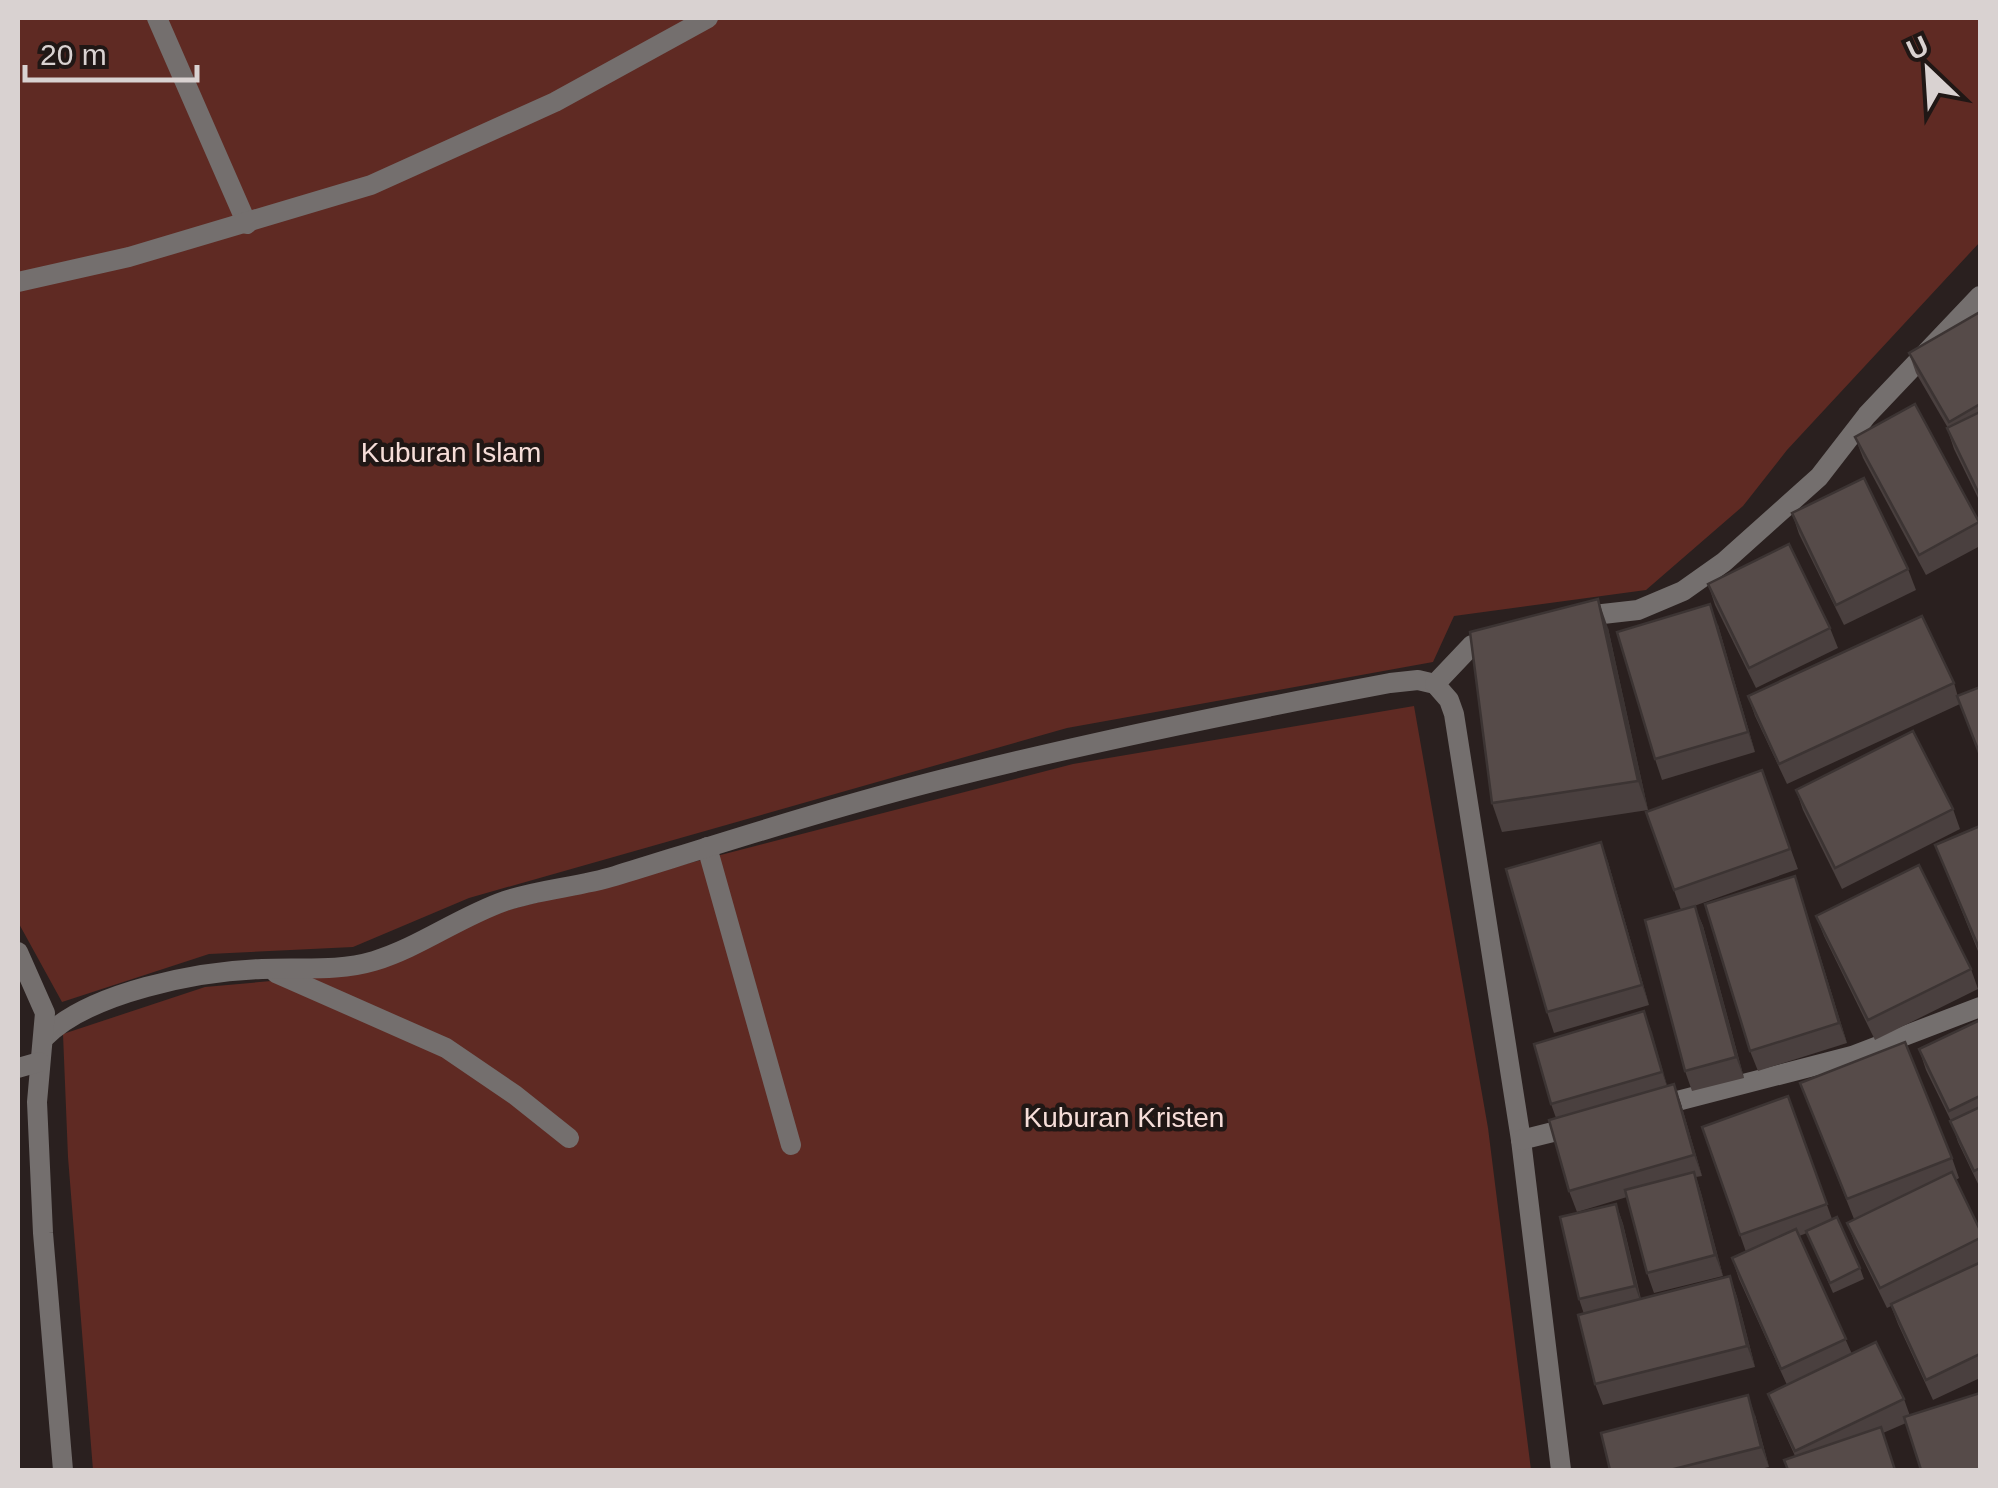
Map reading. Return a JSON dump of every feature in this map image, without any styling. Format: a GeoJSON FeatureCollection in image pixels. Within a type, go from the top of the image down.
{"type":"FeatureCollection","features":[{"type":"Feature","properties":{"kind":"street"},"geometry":{"type":"LineString","coordinates":[[157,18],[247,224]]}},
{"type":"Feature","properties":{"kind":"street"},"geometry":{"type":"LineString","coordinates":[[18,282],[247,224],[371,185],[555,102],[708,18]]}},
{"type":"Feature","properties":{"kind":"street"},"geometry":{"type":"LineString","coordinates":[[1564,618],[1638,610],[1683,591],[1724,562],[1818,477],[1868,415],[1980,296]]}},
{"type":"Feature","properties":{"kind":"street"},"geometry":{"type":"LineString","coordinates":[[1435,684],[1472,645],[1509,634]]}},
{"type":"Feature","properties":{"kind":"street"},"geometry":{"type":"LineString","coordinates":[[44,1038],[70,1017],[103,1002],[209,972],[265,968],[328,970],[374,961],[508,900],[585,885],[945,778],[1200,719],[1390,683],[1418,680],[1435,684],[1449,700],[1454,714],[1521,1140],[1562,1470]]}},
{"type":"Feature","properties":{"kind":"street"},"geometry":{"type":"LineString","coordinates":[[707,847],[791,1145]]}},
{"type":"Feature","properties":{"kind":"street"},"geometry":{"type":"LineString","coordinates":[[18,952],[45,1013],[37,1102],[43,1233],[63,1470]]}},
{"type":"Feature","properties":{"kind":"street"},"geometry":{"type":"LineString","coordinates":[[265,968],[446,1048],[569,1138]]}},
{"type":"Feature","properties":{"kind":"street"},"geometry":{"type":"LineString","coordinates":[[1636,1111],[1852,1056],[1980,1007]]}},
{"type":"Feature","properties":{"kind":"street"},"geometry":{"type":"LineString","coordinates":[[18,1068],[39,1062]]}},
{"type":"Feature","properties":{"kind":"street"},"geometry":{"type":"LineString","coordinates":[[1521,1140],[1598,1121]]}},
{"type":"Feature","properties":{"kind":"green space","name":"Kuburan Islam"},"geometry":{"type":"Polygon","coordinates":[[[18,18],[1980,18],[1980,242],[1787,450],[1743,506],[1646,590],[1454,616],[1433,662],[1067,728],[469,898],[353,947],[209,954],[62,1002],[18,922],[18,18]]]}},
{"type":"Feature","properties":{"kind":"green space","name":"Kuburan Kristen"},"geometry":{"type":"Polygon","coordinates":[[[1414,706],[1488,1128],[1531,1470],[93,1470],[68,1157],[63,1034],[205,987],[361,973],[477,918],[1073,764],[1414,706]]]}},
{"type":"Feature","properties":{"kind":"building"},"geometry":{"type":"Polygon","coordinates":[[[1980,312],[1980,404],[1949,422],[1909,353],[1980,312]]]}},
{"type":"Feature","properties":{"kind":"building"},"geometry":{"type":"Polygon","coordinates":[[[1915,404],[1979,522],[1919,555],[1855,437],[1915,404]]]}},
{"type":"Feature","properties":{"kind":"building"},"geometry":{"type":"Polygon","coordinates":[[[1980,412],[1980,496],[1947,428],[1980,412]]]}},
{"type":"Feature","properties":{"kind":"building"},"geometry":{"type":"Polygon","coordinates":[[[1864,478],[1908,569],[1836,605],[1792,513],[1864,478]]]}},
{"type":"Feature","properties":{"kind":"building"},"geometry":{"type":"Polygon","coordinates":[[[1789,544],[1830,628],[1749,668],[1708,584],[1789,544]]]}},
{"type":"Feature","properties":{"kind":"building"},"geometry":{"type":"Polygon","coordinates":[[[1598,599],[1638,781],[1492,803],[1470,632],[1598,599]]]}},
{"type":"Feature","properties":{"kind":"building"},"geometry":{"type":"Polygon","coordinates":[[[1710,604],[1748,732],[1655,759],[1617,632],[1710,604]]]}},
{"type":"Feature","properties":{"kind":"building"},"geometry":{"type":"Polygon","coordinates":[[[1922,616],[1954,683],[1779,764],[1748,696],[1922,616]]]}},
{"type":"Feature","properties":{"kind":"building"},"geometry":{"type":"Polygon","coordinates":[[[1980,687],[1980,755],[1957,696],[1980,687]]]}},
{"type":"Feature","properties":{"kind":"building"},"geometry":{"type":"Polygon","coordinates":[[[1913,731],[1953,809],[1835,868],[1796,790],[1913,731]]]}},
{"type":"Feature","properties":{"kind":"building"},"geometry":{"type":"Polygon","coordinates":[[[1762,770],[1790,849],[1674,890],[1646,812],[1762,770]]]}},
{"type":"Feature","properties":{"kind":"building"},"geometry":{"type":"Polygon","coordinates":[[[1980,826],[1980,948],[1979,948],[1935,845],[1980,826]]]}},
{"type":"Feature","properties":{"kind":"building"},"geometry":{"type":"Polygon","coordinates":[[[1601,842],[1642,985],[1547,1012],[1506,869],[1601,842]]]}},
{"type":"Feature","properties":{"kind":"building"},"geometry":{"type":"Polygon","coordinates":[[[1919,865],[1971,969],[1868,1020],[1816,916],[1919,865]]]}},
{"type":"Feature","properties":{"kind":"building"},"geometry":{"type":"Polygon","coordinates":[[[1795,876],[1839,1023],[1750,1051],[1705,904],[1795,876]]]}},
{"type":"Feature","properties":{"kind":"building"},"geometry":{"type":"Polygon","coordinates":[[[1695,906],[1736,1057],[1685,1071],[1645,920],[1695,906]]]}},
{"type":"Feature","properties":{"kind":"building"},"geometry":{"type":"Polygon","coordinates":[[[1644,1011],[1662,1072],[1551,1104],[1534,1044],[1644,1011]]]}},
{"type":"Feature","properties":{"kind":"building"},"geometry":{"type":"Polygon","coordinates":[[[1980,1020],[1980,1096],[1949,1111],[1919,1049],[1980,1020]]]}},
{"type":"Feature","properties":{"kind":"building"},"geometry":{"type":"Polygon","coordinates":[[[1905,1042],[1952,1158],[1847,1199],[1800,1083],[1905,1042]]]}},
{"type":"Feature","properties":{"kind":"building"},"geometry":{"type":"Polygon","coordinates":[[[1674,1084],[1694,1155],[1569,1191],[1549,1120],[1674,1084]]]}},
{"type":"Feature","properties":{"kind":"building"},"geometry":{"type":"Polygon","coordinates":[[[1788,1096],[1827,1204],[1740,1235],[1702,1127],[1788,1096]]]}},
{"type":"Feature","properties":{"kind":"building"},"geometry":{"type":"Polygon","coordinates":[[[1980,1107],[1980,1168],[1974,1171],[1950,1121],[1980,1107]]]}},
{"type":"Feature","properties":{"kind":"building"},"geometry":{"type":"Polygon","coordinates":[[[1694,1172],[1715,1255],[1647,1273],[1625,1190],[1694,1172]]]}},
{"type":"Feature","properties":{"kind":"building"},"geometry":{"type":"Polygon","coordinates":[[[1952,1172],[1980,1230],[1980,1238],[1880,1288],[1847,1223],[1952,1172]]]}},
{"type":"Feature","properties":{"kind":"building"},"geometry":{"type":"Polygon","coordinates":[[[1616,1204],[1635,1286],[1579,1299],[1560,1217],[1616,1204]]]}},
{"type":"Feature","properties":{"kind":"building"},"geometry":{"type":"Polygon","coordinates":[[[1837,1217],[1860,1268],[1830,1283],[1806,1231],[1837,1217]]]}},
{"type":"Feature","properties":{"kind":"building"},"geometry":{"type":"Polygon","coordinates":[[[1796,1229],[1846,1339],[1781,1369],[1732,1258],[1796,1229]]]}},
{"type":"Feature","properties":{"kind":"building"},"geometry":{"type":"Polygon","coordinates":[[[1979,1263],[1980,1354],[1926,1380],[1891,1304],[1979,1263]]]}},
{"type":"Feature","properties":{"kind":"building"},"geometry":{"type":"Polygon","coordinates":[[[1730,1276],[1747,1346],[1595,1384],[1578,1315],[1730,1276]]]}},
{"type":"Feature","properties":{"kind":"building"},"geometry":{"type":"Polygon","coordinates":[[[1876,1342],[1904,1399],[1795,1451],[1768,1394],[1876,1342]]]}},
{"type":"Feature","properties":{"kind":"building"},"geometry":{"type":"Polygon","coordinates":[[[1980,1393],[1980,1470],[1921,1470],[1904,1417],[1980,1393]]]}},
{"type":"Feature","properties":{"kind":"building"},"geometry":{"type":"Polygon","coordinates":[[[1748,1395],[1761,1447],[1670,1470],[1610,1470],[1601,1433],[1748,1395]]]}},
{"type":"Feature","properties":{"kind":"building"},"geometry":{"type":"Polygon","coordinates":[[[1881,1427],[1895,1470],[1788,1470],[1784,1460],[1881,1427]]]}}]}
